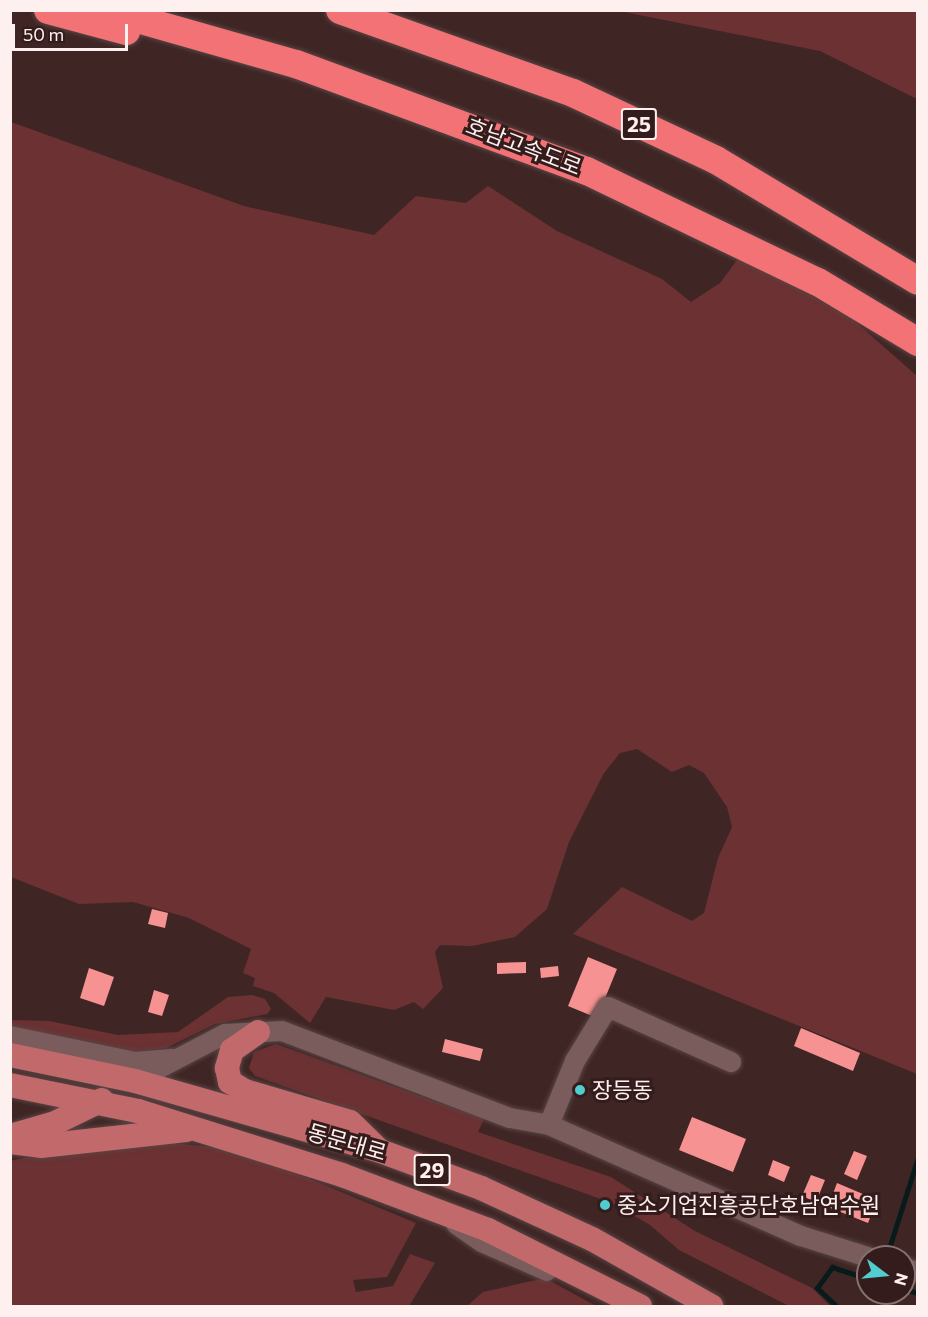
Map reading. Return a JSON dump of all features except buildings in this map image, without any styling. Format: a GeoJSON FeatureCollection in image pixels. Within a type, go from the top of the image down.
{"type":"FeatureCollection","features":[{"type":"Feature","properties":{"kind":"highway"},"geometry":{"type":"LineString","coordinates":[[48,10],[211,54],[296,64]]}},
{"type":"Feature","properties":{"kind":"highway","name":"호남고속도로"},"geometry":{"type":"LineString","coordinates":[[106,10],[296,64],[587,171],[818,282],[918,342]]}},
{"type":"Feature","properties":{"kind":"highway","name":"25"},"geometry":{"type":"LineString","coordinates":[[340,10],[573,93],[716,160],[918,281]]}},
{"type":"Feature","properties":{"kind":"main road"},"geometry":{"type":"LineString","coordinates":[[258,1032],[232,1050],[227,1068],[230,1082],[245,1091],[350,1122],[380,1151]]}},
{"type":"Feature","properties":{"kind":"main road","name":"동문대로"},"geometry":{"type":"LineString","coordinates":[[10,1055],[135,1081],[380,1151],[481,1188],[592,1239],[711,1306]]}},
{"type":"Feature","properties":{"kind":"main road"},"geometry":{"type":"LineString","coordinates":[[10,1136],[55,1123],[99,1102],[135,1081]]}},
{"type":"Feature","properties":{"kind":"main road","name":"동문대로"},"geometry":{"type":"LineString","coordinates":[[10,1085],[99,1102],[197,1129],[342,1175],[488,1230],[640,1306]]}},
{"type":"Feature","properties":{"kind":"main road"},"geometry":{"type":"LineString","coordinates":[[10,1142],[41,1146],[197,1129]]}},
{"type":"Feature","properties":{"kind":"street"},"geometry":{"type":"LineString","coordinates":[[549,1125],[575,1061],[608,1007],[731,1062]]}},
{"type":"Feature","properties":{"kind":"street"},"geometry":{"type":"LineString","coordinates":[[135,1081],[225,1034],[258,1032],[304,1036],[510,1118],[549,1125],[801,1236],[856,1253]]}},
{"type":"Feature","properties":{"kind":"street"},"geometry":{"type":"LineString","coordinates":[[10,1036],[135,1062],[179,1058]]}},
{"type":"Feature","properties":{"kind":"street"},"geometry":{"type":"LineString","coordinates":[[444,1215],[482,1242],[615,1306]]}},
{"type":"Feature","properties":{"kind":"shaded area"},"geometry":{"type":"Polygon","coordinates":[[[619,11],[917,11],[917,99],[820,51],[619,11]]]}},
{"type":"Feature","properties":{"kind":"shaded area"},"geometry":{"type":"Polygon","coordinates":[[[11,122],[244,206],[374,235],[416,196],[466,203],[488,186],[557,231],[662,279],[691,302],[720,283],[740,256],[850,317],[917,376],[917,1074],[573,934],[622,887],[692,921],[704,913],[718,858],[732,827],[727,807],[704,773],[689,765],[672,772],[637,749],[620,753],[604,773],[569,842],[547,909],[515,937],[472,946],[440,945],[435,952],[443,988],[423,1009],[414,1002],[394,1010],[326,997],[310,1023],[274,993],[253,986],[255,978],[243,973],[251,949],[189,918],[133,902],[79,904],[11,877],[11,122]]]}},
{"type":"Feature","properties":{"kind":"shaded area"},"geometry":{"type":"Polygon","coordinates":[[[252,995],[265,999],[271,1009],[267,1014],[215,1024],[166,1048],[136,1052],[11,1029],[10,1020],[49,1021],[118,1035],[178,1032],[228,997],[252,995]]]}},
{"type":"Feature","properties":{"kind":"shaded area"},"geometry":{"type":"Polygon","coordinates":[[[276,1044],[484,1119],[478,1132],[611,1177],[695,1231],[812,1288],[830,1306],[789,1306],[679,1250],[650,1225],[612,1203],[255,1076],[249,1068],[254,1052],[276,1044]]]}},
{"type":"Feature","properties":{"kind":"shaded area"},"geometry":{"type":"Polygon","coordinates":[[[159,1142],[224,1148],[269,1162],[416,1223],[387,1277],[353,1280],[356,1292],[393,1286],[410,1254],[435,1263],[409,1306],[11,1306],[10,1161],[90,1143],[159,1142]]]}},
{"type":"Feature","properties":{"kind":"shaded area"},"geometry":{"type":"Polygon","coordinates":[[[545,1278],[596,1306],[467,1306],[483,1292],[545,1278]]]}},
{"type":"Feature","properties":{"kind":"waterway"},"geometry":{"type":"LineString","coordinates":[[890,1245],[918,1157]]}},
{"type":"Feature","properties":{"kind":"waterway"},"geometry":{"type":"LineString","coordinates":[[836,1306],[817,1288],[832,1267],[856,1275]]}},
{"type":"Feature","properties":{"kind":"place","name":"장등동"},"geometry":{"type":"Point","coordinates":[580,1090]}},
{"type":"Feature","properties":{"kind":"place","name":"중소기업진흥공단호남연수원"},"geometry":{"type":"Point","coordinates":[605,1205]}}]}
